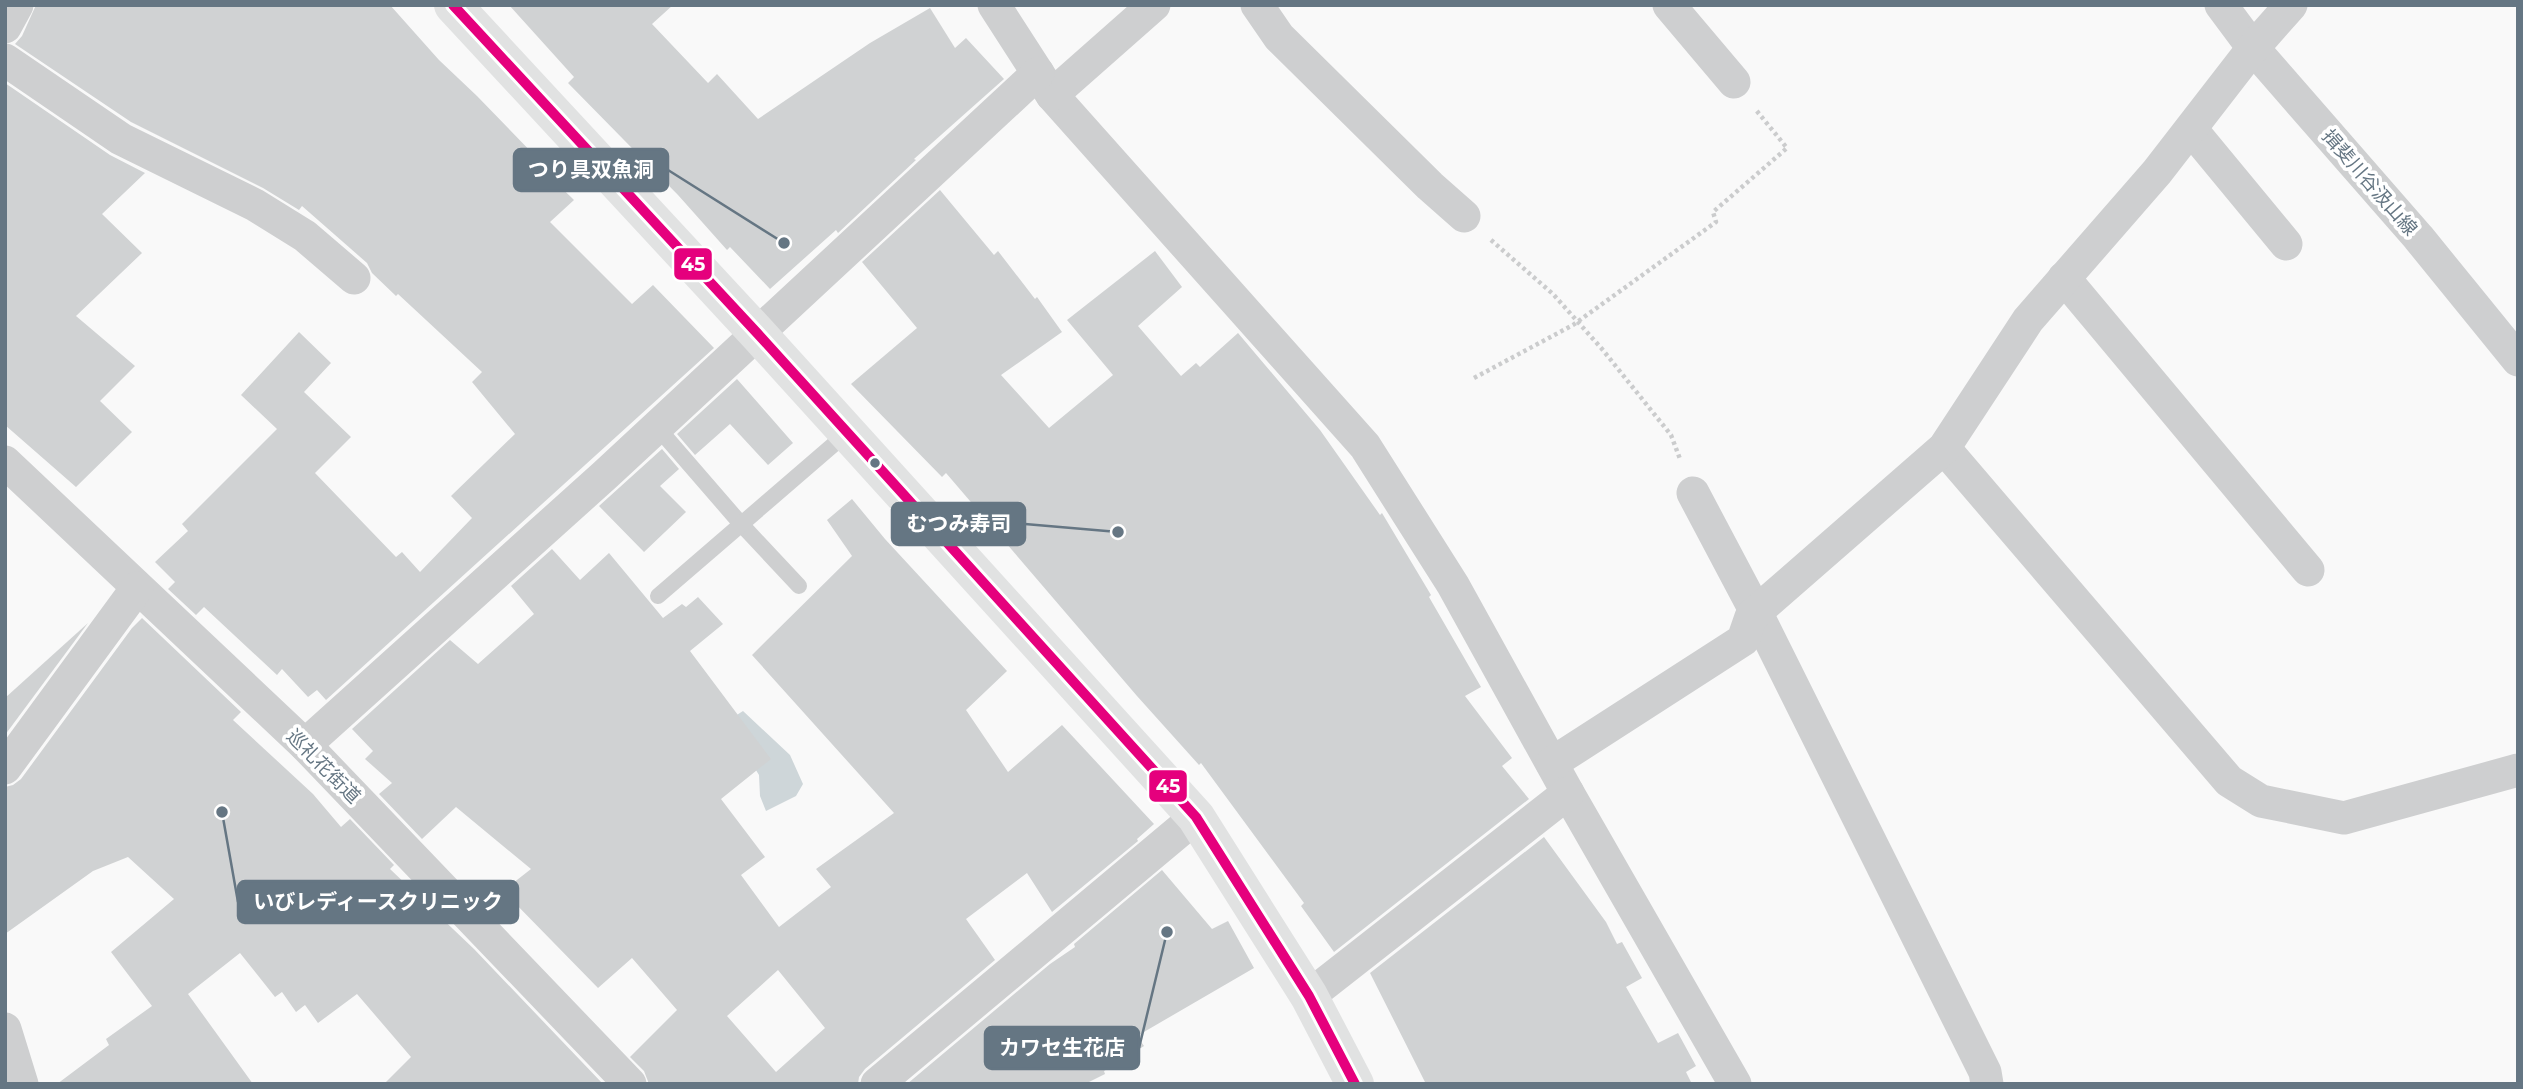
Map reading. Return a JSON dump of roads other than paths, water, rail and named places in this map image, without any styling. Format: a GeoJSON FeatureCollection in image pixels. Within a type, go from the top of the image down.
{"type":"FeatureCollection","features":[{"type":"Feature","properties":{"kind":"highway"},"geometry":{"type":"LineString","coordinates":[[453,5],[758,334],[1196,817],[1309,996],[1355,1084]]}},
{"type":"Feature","properties":{"kind":"street"},"geometry":{"type":"LineString","coordinates":[[5,27],[17,5]]}},
{"type":"Feature","properties":{"kind":"street"},"geometry":{"type":"LineString","coordinates":[[994,5],[1045,84],[1365,446],[1453,585],[1568,793],[1735,1084]]}},
{"type":"Feature","properties":{"kind":"street"},"geometry":{"type":"LineString","coordinates":[[305,746],[758,334],[1045,84],[1154,5]]}},
{"type":"Feature","properties":{"kind":"street"},"geometry":{"type":"LineString","coordinates":[[1257,5],[1288,46],[1464,216]]}},
{"type":"Feature","properties":{"kind":"street"},"geometry":{"type":"LineString","coordinates":[[1669,5],[1734,82]]}},
{"type":"Feature","properties":{"kind":"street","name":"揖斐川谷汲山線"},"geometry":{"type":"LineString","coordinates":[[2221,5],[2253,48],[2418,237],[2518,360]]}},
{"type":"Feature","properties":{"kind":"street"},"geometry":{"type":"LineString","coordinates":[[1552,763],[1743,640],[1751,617],[1756,611],[1944,448],[2028,320],[2157,172],[2253,48],[2291,5]]}},
{"type":"Feature","properties":{"kind":"street"},"geometry":{"type":"LineString","coordinates":[[5,60],[121,139],[255,205],[305,236],[354,278]]}},
{"type":"Feature","properties":{"kind":"street"},"geometry":{"type":"LineString","coordinates":[[2191,129],[2286,244]]}},
{"type":"Feature","properties":{"kind":"street"},"geometry":{"type":"LineString","coordinates":[[2064,278],[2308,570]]}},
{"type":"Feature","properties":{"kind":"street"},"geometry":{"type":"LineString","coordinates":[[1944,448],[2229,781],[2261,801],[2344,818],[2518,770]]}},
{"type":"Feature","properties":{"kind":"street","name":"巡礼花街道"},"geometry":{"type":"LineString","coordinates":[[5,462],[305,746],[630,1084]]}},
{"type":"Feature","properties":{"kind":"street"},"geometry":{"type":"LineString","coordinates":[[1693,493],[1756,611],[1984,1072],[1987,1084]]}},
{"type":"Feature","properties":{"kind":"street"},"geometry":{"type":"LineString","coordinates":[[5,768],[137,588]]}},
{"type":"Feature","properties":{"kind":"street"},"geometry":{"type":"LineString","coordinates":[[1309,996],[1568,793]]}},
{"type":"Feature","properties":{"kind":"street"},"geometry":{"type":"LineString","coordinates":[[877,1084],[1196,817]]}},
{"type":"Feature","properties":{"kind":"street"},"geometry":{"type":"LineString","coordinates":[[5,1029],[22,1084]]}},
{"type":"Feature","properties":{"kind":"lane"},"geometry":{"type":"LineString","coordinates":[[657,427],[799,586]]}},
{"type":"Feature","properties":{"kind":"lane"},"geometry":{"type":"LineString","coordinates":[[658,596],[847,433]]}},
{"type":"Feature","properties":{"kind":"place","name":"つり具双魚洞"},"geometry":{"type":"Point","coordinates":[784,243]}},
{"type":"Feature","properties":{"kind":"place","name":"むつみ寿司"},"geometry":{"type":"Point","coordinates":[1118,532]}},
{"type":"Feature","properties":{"kind":"place","name":"いびレディースクリニック"},"geometry":{"type":"Point","coordinates":[222,812]}},
{"type":"Feature","properties":{"kind":"place","name":"カワセ生花店"},"geometry":{"type":"Point","coordinates":[1167,932]}}]}
